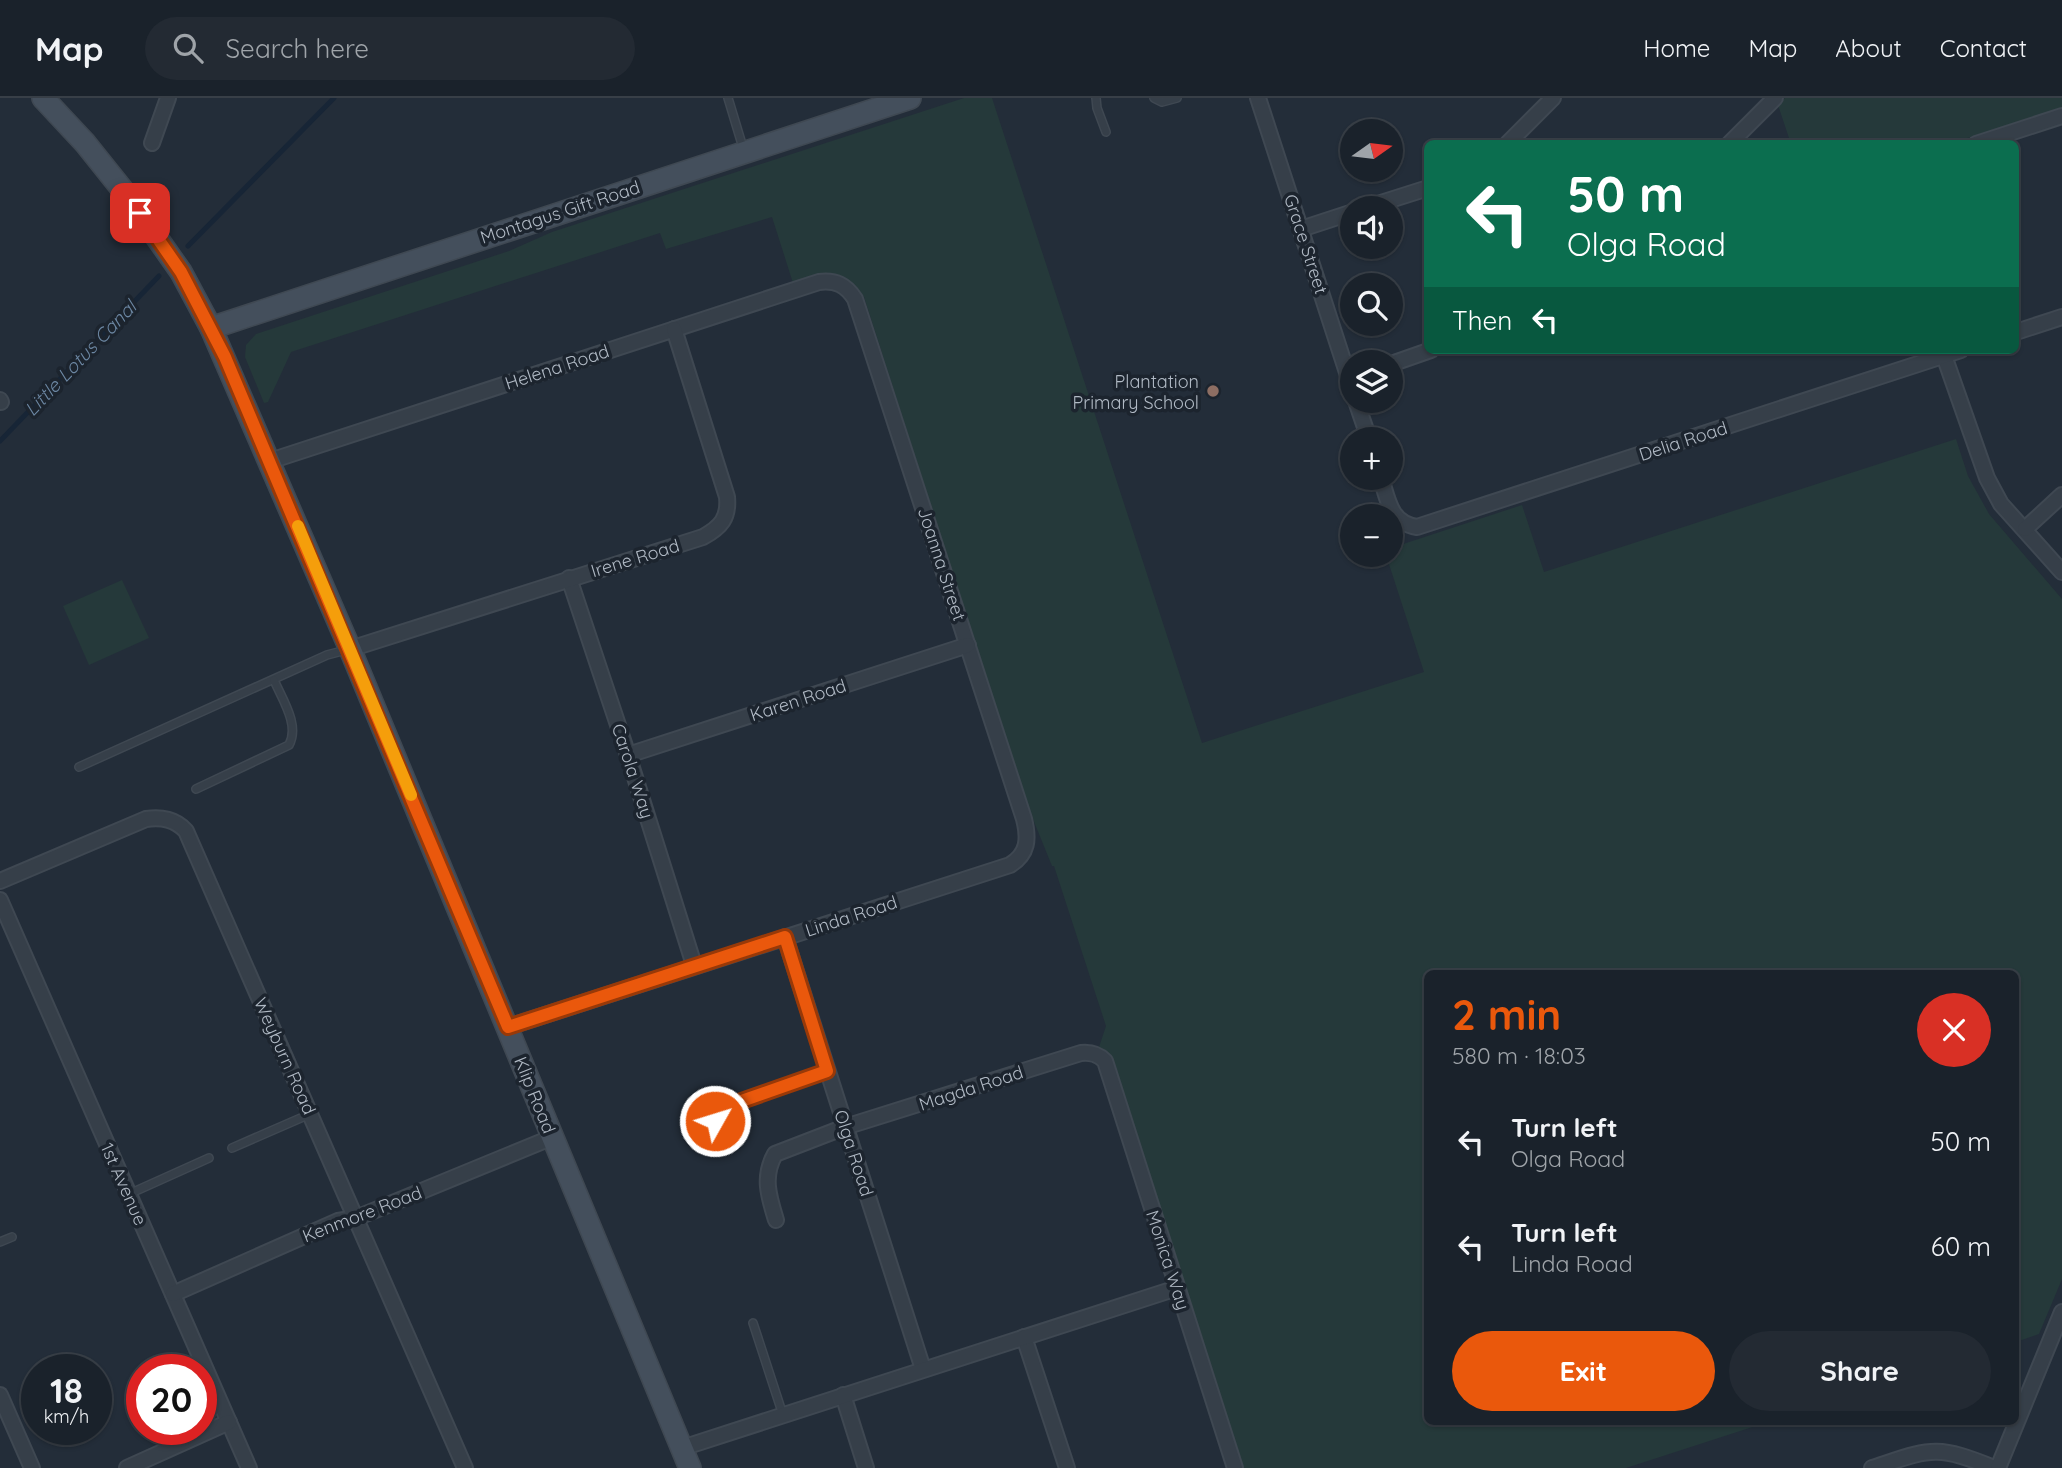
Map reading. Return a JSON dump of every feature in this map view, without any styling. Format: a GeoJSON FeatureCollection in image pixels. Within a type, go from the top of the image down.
{"type":"FeatureCollection","features":[{"type":"Feature","properties":{"kind":"street","name":"Klip Road"},"geometry":{"type":"LineString","coordinates":[[43,98],[85,143],[162,243],[211,328],[350,649],[686,1458]]}},
{"type":"Feature","properties":{"kind":"street"},"geometry":{"type":"LineString","coordinates":[[152,143],[168,98]]}},
{"type":"Feature","properties":{"kind":"street","name":"Montagus Gift Road"},"geometry":{"type":"LineString","coordinates":[[211,328],[910,98]]}},
{"type":"Feature","properties":{"kind":"street","name":"Grace Street"},"geometry":{"type":"LineString","coordinates":[[1258,98],[1341,350]]}},
{"type":"Feature","properties":{"kind":"street"},"geometry":{"type":"LineString","coordinates":[[1511,140],[1553,98]]}},
{"type":"Feature","properties":{"kind":"street"},"geometry":{"type":"LineString","coordinates":[[1733,140],[1770,100]]}},
{"type":"Feature","properties":{"kind":"street"},"geometry":{"type":"LineString","coordinates":[[1988,140],[2062,116]]}},
{"type":"Feature","properties":{"kind":"street"},"geometry":{"type":"LineString","coordinates":[[1403,196],[1424,189]]}},
{"type":"Feature","properties":{"kind":"street"},"geometry":{"type":"LineString","coordinates":[[1301,229],[1340,216]]}},
{"type":"Feature","properties":{"kind":"street","name":"Helena Road"},"geometry":{"type":"LineString","coordinates":[[270,461],[819,282],[829,281],[844,286]]}},
{"type":"Feature","properties":{"kind":"street","name":"Joanna Street"},"geometry":{"type":"LineString","coordinates":[[844,286],[855,299],[1024,819],[1027,846]]}},
{"type":"Feature","properties":{"kind":"street"},"geometry":{"type":"LineString","coordinates":[[2019,331],[2062,317]]}},
{"type":"Feature","properties":{"kind":"street","name":"Irene Road"},"geometry":{"type":"LineString","coordinates":[[350,649],[703,537],[716,530],[725,520],[727,497],[674,329]]}},
{"type":"Feature","properties":{"kind":"street"},"geometry":{"type":"LineString","coordinates":[[1403,360],[1424,352]]}},
{"type":"Feature","properties":{"kind":"street","name":"Delia Road"},"geometry":{"type":"LineString","coordinates":[[1385,490],[1391,510],[1405,525],[1424,525],[1940,354]]}},
{"type":"Feature","properties":{"kind":"street"},"geometry":{"type":"LineString","coordinates":[[1943,354],[1987,478],[2001,504],[2062,572]]}},
{"type":"Feature","properties":{"kind":"street"},"geometry":{"type":"LineString","coordinates":[[2025,529],[2062,495]]}},
{"type":"Feature","properties":{"kind":"street","name":"Carola Way"},"geometry":{"type":"LineString","coordinates":[[569,578],[694,965]]}},
{"type":"Feature","properties":{"kind":"street","name":"Karen Road"},"geometry":{"type":"LineString","coordinates":[[628,754],[968,645]]}},
{"type":"Feature","properties":{"kind":"street","name":"Weyburn Road"},"geometry":{"type":"LineString","coordinates":[[0,881],[146,819],[159,818],[180,825],[194,847],[465,1468]]}},
{"type":"Feature","properties":{"kind":"street","name":"Linda Road"},"geometry":{"type":"LineString","coordinates":[[508,1027],[1010,865],[1023,854],[1027,846]]}},
{"type":"Feature","properties":{"kind":"street","name":"1st Avenue"},"geometry":{"type":"LineString","coordinates":[[0,900],[5,927],[129,1194],[249,1468]]}},
{"type":"Feature","properties":{"kind":"street","name":"Olga Road"},"geometry":{"type":"LineString","coordinates":[[785,937],[923,1368]]}},
{"type":"Feature","properties":{"kind":"street","name":"Magda Road"},"geometry":{"type":"LineString","coordinates":[[776,1220],[767,1177],[775,1154],[845,1127],[1081,1053],[1097,1055]]}},
{"type":"Feature","properties":{"kind":"street","name":"Monica Way"},"geometry":{"type":"LineString","coordinates":[[1097,1055],[1105,1061],[1235,1468]]}},
{"type":"Feature","properties":{"kind":"street","name":"Kenmore Road"},"geometry":{"type":"LineString","coordinates":[[173,1294],[338,1221],[356,1218],[552,1136]]}},
{"type":"Feature","properties":{"kind":"street"},"geometry":{"type":"LineString","coordinates":[[686,1458],[783,1415],[1177,1288]]}},
{"type":"Feature","properties":{"kind":"street"},"geometry":{"type":"LineString","coordinates":[[2019,1414],[2062,1312]]}},
{"type":"Feature","properties":{"kind":"street"},"geometry":{"type":"LineString","coordinates":[[1024,1337],[1067,1468]]}},
{"type":"Feature","properties":{"kind":"street"},"geometry":{"type":"LineString","coordinates":[[0,1395],[32,1468]]}},
{"type":"Feature","properties":{"kind":"street"},"geometry":{"type":"LineString","coordinates":[[843,1395],[866,1468]]}},
{"type":"Feature","properties":{"kind":"street"},"geometry":{"type":"LineString","coordinates":[[127,1468],[229,1422]]}},
{"type":"Feature","properties":{"kind":"street"},"geometry":{"type":"LineString","coordinates":[[1872,1468],[1925,1451],[1941,1450],[1996,1468],[2014,1425]]}},
{"type":"Feature","properties":{"kind":"lane"},"geometry":{"type":"LineString","coordinates":[[727,98],[745,152]]}},
{"type":"Feature","properties":{"kind":"lane"},"geometry":{"type":"LineString","coordinates":[[1096,98],[1106,132]]}},
{"type":"Feature","properties":{"kind":"lane"},"geometry":{"type":"LineString","coordinates":[[1154,98],[1162,102],[1177,98]]}},
{"type":"Feature","properties":{"kind":"lane"},"geometry":{"type":"LineString","coordinates":[[79,767],[334,652],[350,649]]}},
{"type":"Feature","properties":{"kind":"lane"},"geometry":{"type":"LineString","coordinates":[[196,789],[289,745],[293,738],[293,725],[274,680]]}},
{"type":"Feature","properties":{"kind":"lane"},"geometry":{"type":"LineString","coordinates":[[719,1147],[714,1115],[718,1110],[827,1071]]}},
{"type":"Feature","properties":{"kind":"lane"},"geometry":{"type":"LineString","coordinates":[[232,1148],[311,1114]]}},
{"type":"Feature","properties":{"kind":"lane"},"geometry":{"type":"LineString","coordinates":[[129,1194],[209,1158]]}},
{"type":"Feature","properties":{"kind":"lane"},"geometry":{"type":"LineString","coordinates":[[0,1242],[12,1237]]}},
{"type":"Feature","properties":{"kind":"lane"},"geometry":{"type":"LineString","coordinates":[[754,1323],[783,1415]]}},
{"type":"Feature","properties":{"kind":"green space"},"geometry":{"type":"Polygon","coordinates":[[[964,98],[992,98],[1202,743],[1424,672],[1390,567],[1403,567],[1403,544],[1522,505],[1544,572],[1956,439],[1968,476],[1989,514],[2062,599],[2062,1279],[2039,1334],[2019,1341],[2019,970],[1424,970],[1424,1425],[1759,1425],[1626,1468],[1241,1468],[1098,1050],[1106,1026],[1054,866],[1026,802],[864,297],[857,288],[849,281],[832,275],[793,283],[772,217],[666,249],[660,233],[291,352],[268,402],[264,403],[245,357],[246,345],[256,334],[509,251],[552,232],[964,98]]]}},
{"type":"Feature","properties":{"kind":"green space"},"geometry":{"type":"Polygon","coordinates":[[[1785,98],[2062,98],[2062,108],[1961,140],[1790,140],[1778,105],[1785,98]]]}},
{"type":"Feature","properties":{"kind":"green space"},"geometry":{"type":"Polygon","coordinates":[[[122,580],[149,638],[89,665],[63,606],[122,580]]]}},
{"type":"Feature","properties":{"kind":"waterway","name":"Little Lotus Canal"},"geometry":{"type":"LineString","coordinates":[[188,246],[334,98]]}},
{"type":"Feature","properties":{"kind":"waterway","name":"Little Lotus Canal"},"geometry":{"type":"LineString","coordinates":[[0,441],[159,276]]}},
{"type":"Feature","properties":{"kind":"slow traffic"},"geometry":{"type":"LineString","coordinates":[[298,526],[411,795]]}},
{"type":"Feature","properties":{"kind":"place","name":"Plantation Primary School"},"geometry":{"type":"Point","coordinates":[1213,391]}},
{"type":"Feature","properties":{"kind":"route"},"geometry":{"type":"LineString","coordinates":[[140,213],[181,272],[225,357],[335,612],[508,1027],[785,937],[827,1071],[718,1110],[714,1115],[715,1121]]}}]}
